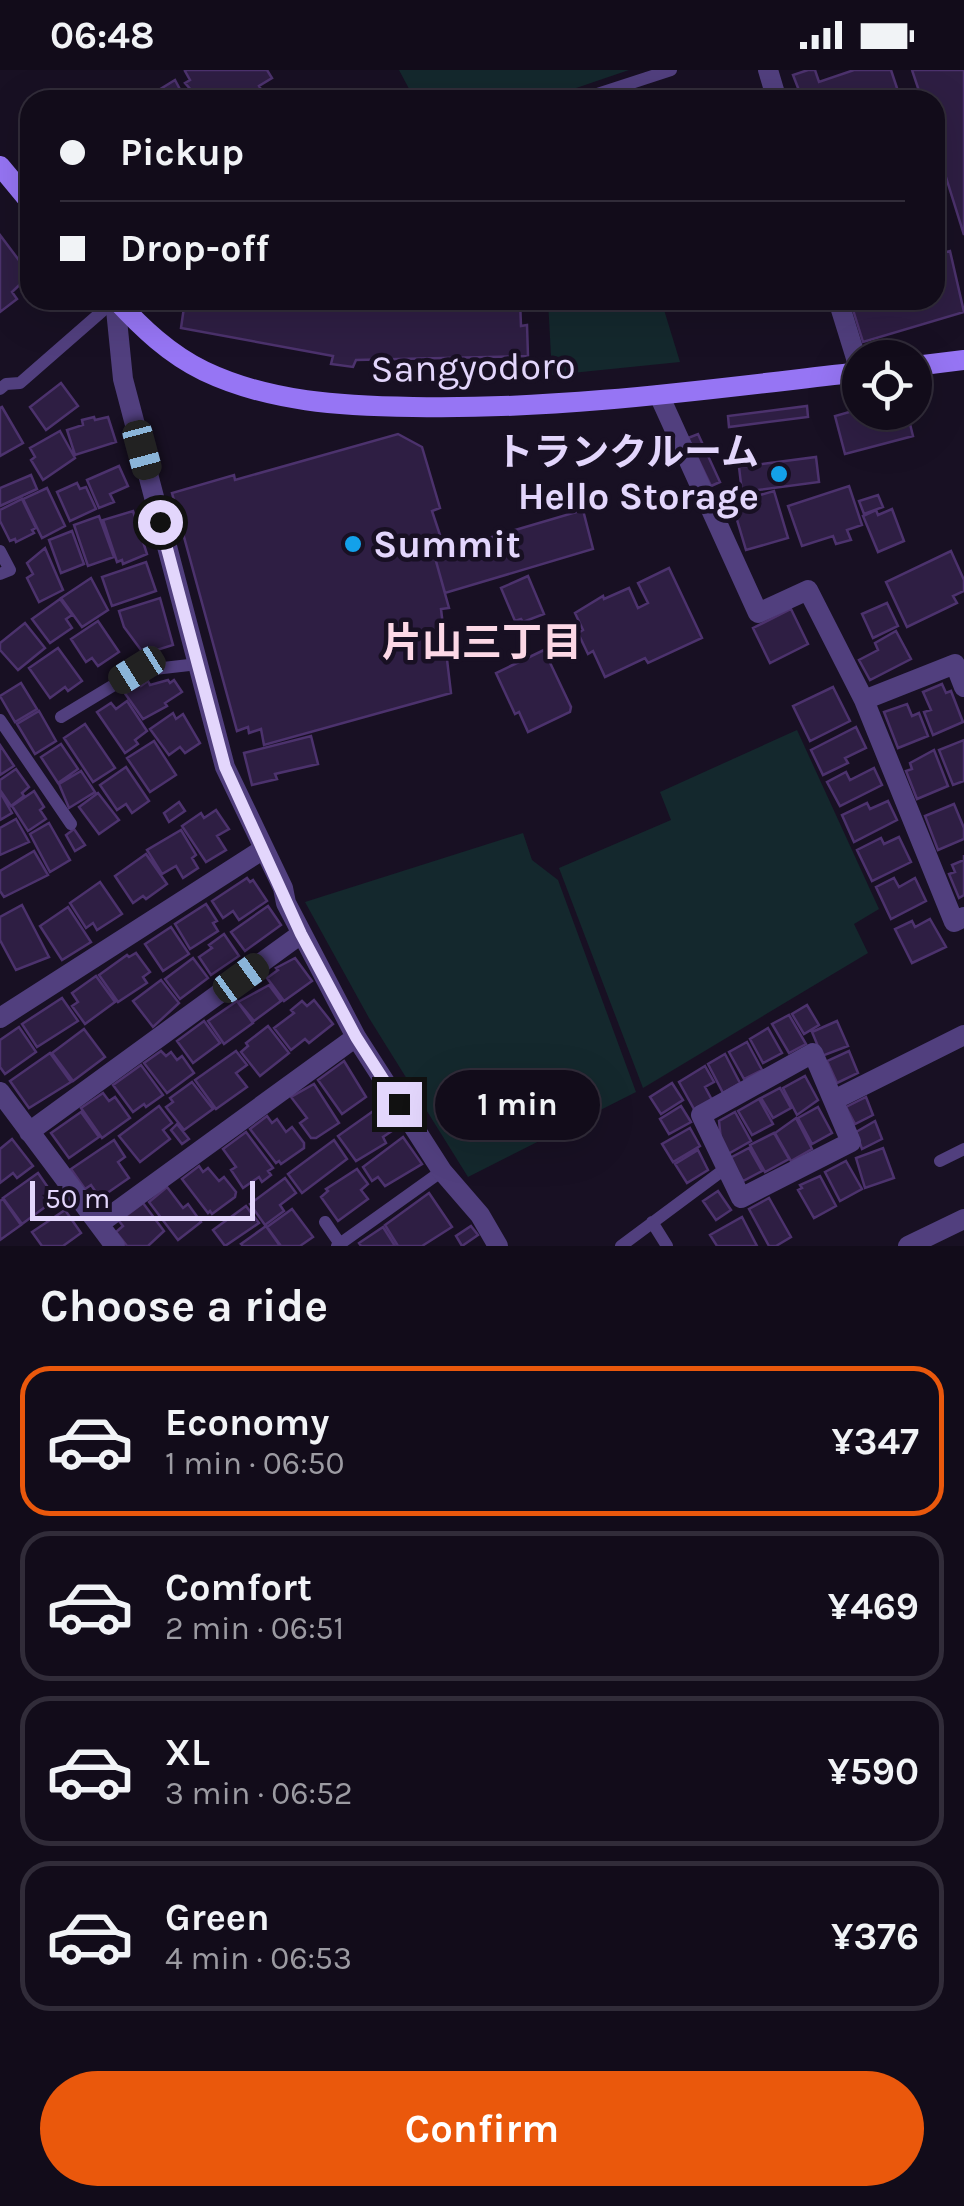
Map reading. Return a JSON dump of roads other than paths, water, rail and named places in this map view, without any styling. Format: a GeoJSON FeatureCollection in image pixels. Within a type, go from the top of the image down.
{"type":"FeatureCollection","features":[{"type":"Feature","properties":{"kind":"street"},"geometry":{"type":"LineString","coordinates":[[0,166],[20,190]]}},
{"type":"Feature","properties":{"kind":"street"},"geometry":{"type":"LineString","coordinates":[[116,310],[123,379],[225,767],[301,934],[356,1037],[442,1171],[480,1215],[498,1246]]}},
{"type":"Feature","properties":{"kind":"street","name":"Sangyodoro"},"geometry":{"type":"LineString","coordinates":[[124,310],[151,338],[203,370],[247,388],[300,400],[469,408],[658,396],[842,373]]}},
{"type":"Feature","properties":{"kind":"street"},"geometry":{"type":"LineString","coordinates":[[841,310],[850,340]]}},
{"type":"Feature","properties":{"kind":"street"},"geometry":{"type":"LineString","coordinates":[[932,364],[964,360]]}},
{"type":"Feature","properties":{"kind":"street"},"geometry":{"type":"LineString","coordinates":[[658,396],[758,613],[808,590],[864,700],[954,922],[964,918]]}},
{"type":"Feature","properties":{"kind":"street"},"geometry":{"type":"LineString","coordinates":[[864,700],[955,664],[964,687]]}},
{"type":"Feature","properties":{"kind":"street"},"geometry":{"type":"LineString","coordinates":[[0,1018],[262,850]]}},
{"type":"Feature","properties":{"kind":"street"},"geometry":{"type":"LineString","coordinates":[[29,1132],[301,934]]}},
{"type":"Feature","properties":{"kind":"street"},"geometry":{"type":"LineString","coordinates":[[834,1100],[964,1035]]}},
{"type":"Feature","properties":{"kind":"street"},"geometry":{"type":"LineString","coordinates":[[99,1224],[356,1037]]}},
{"type":"Feature","properties":{"kind":"street"},"geometry":{"type":"LineString","coordinates":[[812,1053],[834,1100],[851,1142],[741,1198],[701,1116],[812,1053]]}},
{"type":"Feature","properties":{"kind":"street"},"geometry":{"type":"LineString","coordinates":[[0,1092],[114,1246]]}},
{"type":"Feature","properties":{"kind":"street"},"geometry":{"type":"LineString","coordinates":[[908,1246],[964,1219]]}},
{"type":"Feature","properties":{"kind":"lane"},"geometry":{"type":"LineString","coordinates":[[610,90],[671,70]]}},
{"type":"Feature","properties":{"kind":"lane"},"geometry":{"type":"LineString","coordinates":[[0,388],[20,384],[104,310]]}},
{"type":"Feature","properties":{"kind":"lane"},"geometry":{"type":"LineString","coordinates":[[0,551],[10,570],[0,574]]}},
{"type":"Feature","properties":{"kind":"lane"},"geometry":{"type":"LineString","coordinates":[[61,717],[137,670],[198,664]]}},
{"type":"Feature","properties":{"kind":"lane"},"geometry":{"type":"LineString","coordinates":[[0,720],[71,824]]}},
{"type":"Feature","properties":{"kind":"lane"},"geometry":{"type":"LineString","coordinates":[[940,1161],[964,1149]]}},
{"type":"Feature","properties":{"kind":"lane"},"geometry":{"type":"LineString","coordinates":[[621,1246],[726,1168]]}},
{"type":"Feature","properties":{"kind":"lane"},"geometry":{"type":"LineString","coordinates":[[325,1222],[338,1245],[442,1171]]}},
{"type":"Feature","properties":{"kind":"lane"},"geometry":{"type":"LineString","coordinates":[[652,1222],[667,1246]]}},
{"type":"Feature","properties":{"kind":"place","name":"トランクルーム Hello Storage"},"geometry":{"type":"Point","coordinates":[779,474]}},
{"type":"Feature","properties":{"kind":"place","name":"Summit"},"geometry":{"type":"Point","coordinates":[353,544]}},
{"type":"Feature","properties":{"kind":"district","name":"片山三丁目"},"geometry":{"type":"Point","coordinates":[482,642]}}]}
